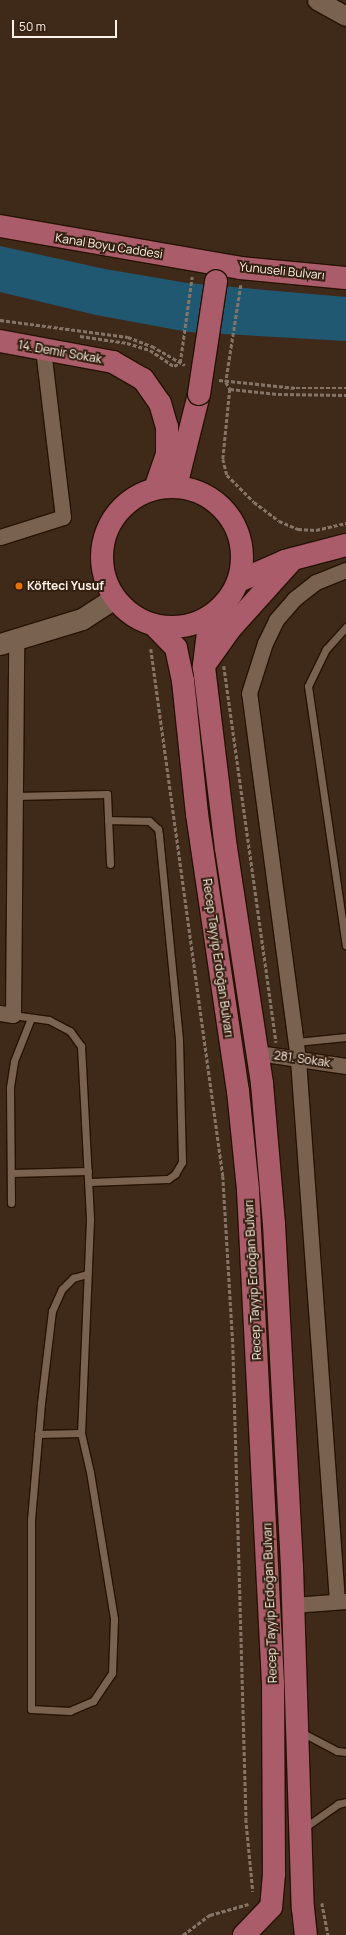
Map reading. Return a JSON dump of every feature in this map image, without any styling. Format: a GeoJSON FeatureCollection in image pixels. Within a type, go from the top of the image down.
{"type":"FeatureCollection","features":[{"type":"Feature","properties":{"kind":"main road","name":"Kanal Boyu Caddesi"},"geometry":{"type":"LineString","coordinates":[[0,226],[217,272]]}},
{"type":"Feature","properties":{"kind":"main road","name":"Yunuseli Bulvarı"},"geometry":{"type":"LineString","coordinates":[[217,272],[346,278]]}},
{"type":"Feature","properties":{"kind":"main road"},"geometry":{"type":"LineString","coordinates":[[166,487],[192,428],[217,272]]}},
{"type":"Feature","properties":{"kind":"main road","name":"14. Demir Sokak"},"geometry":{"type":"LineString","coordinates":[[0,341],[113,362],[143,378],[160,403],[167,427],[166,487]]}},
{"type":"Feature","properties":{"kind":"main road"},"geometry":{"type":"LineString","coordinates":[[166,487],[210,498],[230,516],[241,545],[242,570],[239,581],[228,601],[217,612],[190,626],[173,628],[153,636],[114,598],[106,582],[101,564],[105,535],[110,522],[129,500],[166,487]]}},
{"type":"Feature","properties":{"kind":"main road"},"geometry":{"type":"LineString","coordinates":[[239,581],[293,559],[346,544]]}},
{"type":"Feature","properties":{"kind":"main road"},"geometry":{"type":"LineString","coordinates":[[204,665],[230,629],[293,559]]}},
{"type":"Feature","properties":{"kind":"main road"},"geometry":{"type":"LineString","coordinates":[[8,642],[82,619],[114,598]]}},
{"type":"Feature","properties":{"kind":"main road","name":"Recep Tayyip Erdoğan Bulvarı"},"geometry":{"type":"LineString","coordinates":[[217,612],[208,632],[204,665],[226,848],[258,1053],[274,1224],[293,1605],[306,1935]]}},
{"type":"Feature","properties":{"kind":"main road","name":"Recep Tayyip Erdoğan Bulvarı"},"geometry":{"type":"LineString","coordinates":[[153,636],[176,648],[183,681],[197,814],[238,1091],[248,1190],[273,1684],[274,1874],[271,1907],[244,1935]]}},
{"type":"Feature","properties":{"kind":"street"},"geometry":{"type":"LineString","coordinates":[[317,0],[346,16]]}},
{"type":"Feature","properties":{"kind":"street"},"geometry":{"type":"LineString","coordinates":[[0,537],[63,517],[43,349]]}},
{"type":"Feature","properties":{"kind":"street"},"geometry":{"type":"LineString","coordinates":[[293,1605],[342,1601],[298,1058],[249,693],[265,642],[276,620],[294,599],[316,582],[346,570]]}},
{"type":"Feature","properties":{"kind":"street"},"geometry":{"type":"LineString","coordinates":[[7,1014],[15,796],[8,642]]}},
{"type":"Feature","properties":{"kind":"street","name":"281. Sokak"},"geometry":{"type":"LineString","coordinates":[[258,1053],[346,1066]]}},
{"type":"Feature","properties":{"kind":"lane"},"geometry":{"type":"LineString","coordinates":[[346,627],[326,649],[308,686],[346,945]]}},
{"type":"Feature","properties":{"kind":"lane"},"geometry":{"type":"LineString","coordinates":[[15,796],[107,794],[110,864]]}},
{"type":"Feature","properties":{"kind":"lane"},"geometry":{"type":"LineString","coordinates":[[89,1182],[168,1179],[175,1174],[182,1162],[179,1039],[158,829],[149,821],[108,820]]}},
{"type":"Feature","properties":{"kind":"lane"},"geometry":{"type":"LineString","coordinates":[[7,1014],[49,1020],[70,1031],[81,1046],[89,1182],[88,1274],[80,1433],[90,1472],[114,1619],[112,1673],[93,1701],[70,1711],[31,1709],[31,1520],[38,1434],[52,1311],[62,1289],[73,1278],[88,1274]]}},
{"type":"Feature","properties":{"kind":"lane"},"geometry":{"type":"LineString","coordinates":[[11,1204],[10,1086],[14,1061],[31,1018]]}},
{"type":"Feature","properties":{"kind":"lane"},"geometry":{"type":"LineString","coordinates":[[296,1042],[346,1038]]}},
{"type":"Feature","properties":{"kind":"lane"},"geometry":{"type":"LineString","coordinates":[[11,1173],[88,1171]]}},
{"type":"Feature","properties":{"kind":"lane"},"geometry":{"type":"LineString","coordinates":[[38,1434],[80,1433]]}},
{"type":"Feature","properties":{"kind":"lane"},"geometry":{"type":"LineString","coordinates":[[297,1730],[337,1751],[346,1752]]}},
{"type":"Feature","properties":{"kind":"lane"},"geometry":{"type":"LineString","coordinates":[[301,1830],[338,1804],[346,1802]]}},
{"type":"Feature","properties":{"kind":"path"},"geometry":{"type":"LineString","coordinates":[[181,357],[193,278]]}},
{"type":"Feature","properties":{"kind":"path"},"geometry":{"type":"LineString","coordinates":[[239,287],[226,382],[230,389],[223,459],[226,475],[254,502],[279,521],[298,529],[316,530],[346,522]]}},
{"type":"Feature","properties":{"kind":"path"},"geometry":{"type":"LineString","coordinates":[[226,382],[296,388],[346,388]]}},
{"type":"Feature","properties":{"kind":"path"},"geometry":{"type":"LineString","coordinates":[[230,389],[278,394],[346,395]]}},
{"type":"Feature","properties":{"kind":"path"},"geometry":{"type":"LineString","coordinates":[[153,636],[223,1176],[233,1344],[246,1819],[254,1898],[250,1904],[210,1914],[183,1935]]}},
{"type":"Feature","properties":{"kind":"water"},"geometry":{"type":"Polygon","coordinates":[[[0,246],[105,269],[187,283],[346,297],[346,341],[188,332],[96,315],[0,292],[0,246]]]}},
{"type":"Feature","properties":{"kind":"place","name":"Köfteci Yusuf"},"geometry":{"type":"Point","coordinates":[19,586]}}]}
